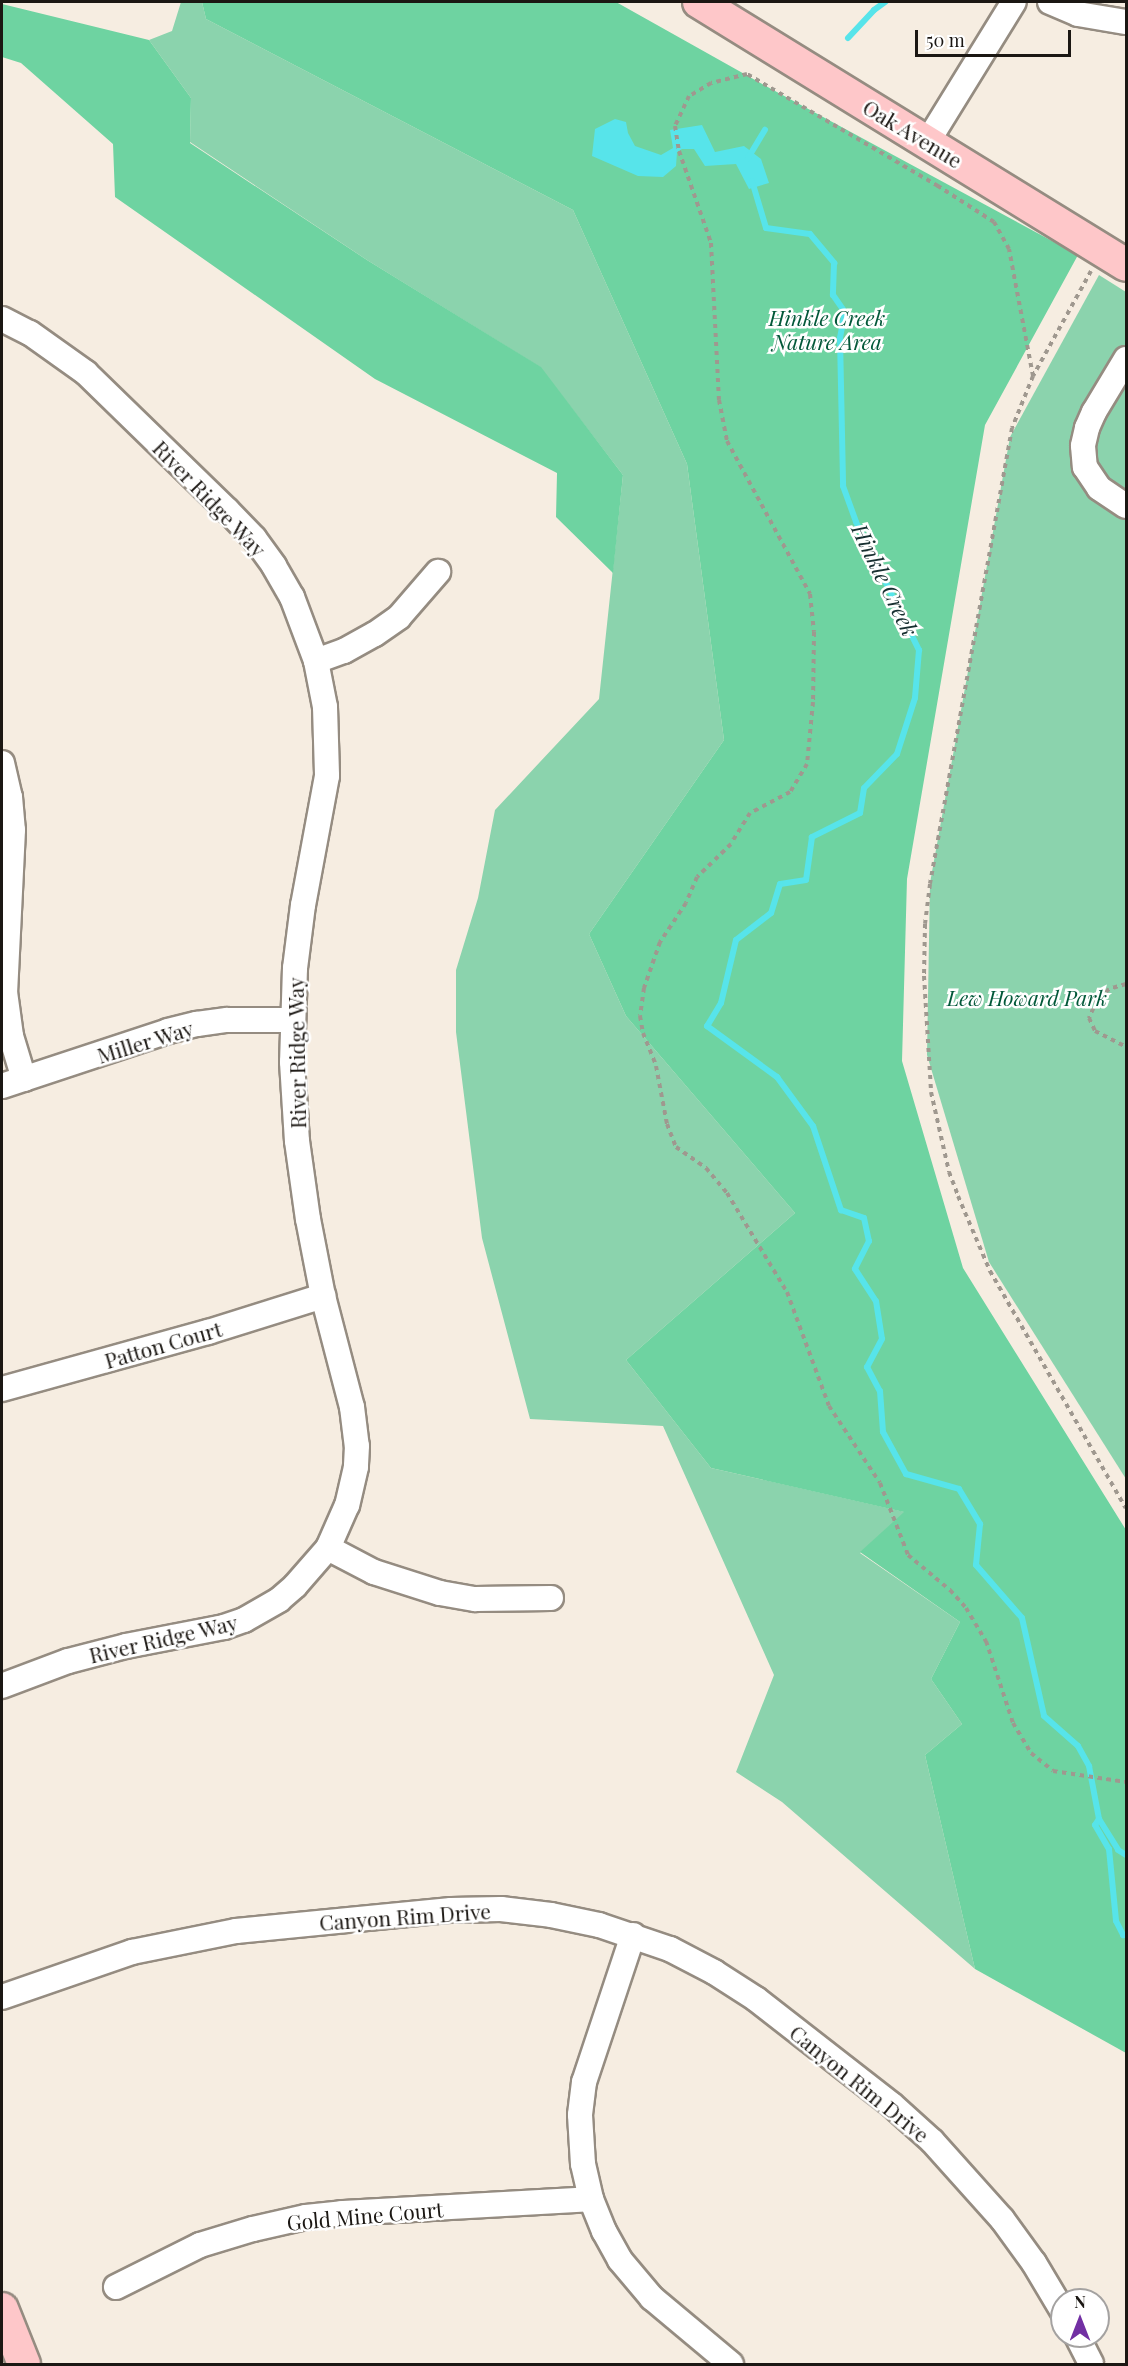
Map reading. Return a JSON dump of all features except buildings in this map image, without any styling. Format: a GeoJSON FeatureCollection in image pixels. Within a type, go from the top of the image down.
{"type":"FeatureCollection","features":[{"type":"Feature","properties":{"kind":"main road","name":"Oak Avenue"},"geometry":{"type":"LineString","coordinates":[[699,2],[1114,257]]}},
{"type":"Feature","properties":{"kind":"main road"},"geometry":{"type":"LineString","coordinates":[[2,2309],[24,2364]]}},
{"type":"Feature","properties":{"kind":"street"},"geometry":{"type":"LineString","coordinates":[[928,141],[1014,2]]}},
{"type":"Feature","properties":{"kind":"street"},"geometry":{"type":"LineString","coordinates":[[1050,2],[1078,14],[1126,22]]}},
{"type":"Feature","properties":{"kind":"street","name":"River Ridge Way"},"geometry":{"type":"LineString","coordinates":[[2,319],[40,339],[86,373],[234,517],[260,548],[291,597],[316,661],[325,707],[327,777],[303,905],[295,968],[291,1062],[297,1141],[323,1296],[352,1407],[357,1446],[356,1467],[347,1505],[328,1548],[295,1586],[279,1600],[244,1620],[205,1633],[126,1646],[68,1661],[2,1686]]}},
{"type":"Feature","properties":{"kind":"street"},"geometry":{"type":"LineString","coordinates":[[1126,359],[1094,412],[1083,446],[1085,467],[1099,488],[1126,506]]}},
{"type":"Feature","properties":{"kind":"street"},"geometry":{"type":"LineString","coordinates":[[316,661],[344,651],[375,634],[399,617],[438,572]]}},
{"type":"Feature","properties":{"kind":"street"},"geometry":{"type":"LineString","coordinates":[[2,763],[10,796],[7,831],[5,992],[11,1036],[13,1083]]}},
{"type":"Feature","properties":{"kind":"street","name":"Miller Way"},"geometry":{"type":"LineString","coordinates":[[13,1083],[197,1024],[227,1020],[292,1020]]}},
{"type":"Feature","properties":{"kind":"street","name":"Patton Court"},"geometry":{"type":"LineString","coordinates":[[2,1389],[208,1332],[323,1296]]}},
{"type":"Feature","properties":{"kind":"street"},"geometry":{"type":"LineString","coordinates":[[328,1548],[374,1572],[440,1593],[475,1599],[550,1598]]}},
{"type":"Feature","properties":{"kind":"street","name":"Canyon Rim Drive"},"geometry":{"type":"LineString","coordinates":[[2,1997],[132,1952],[184,1940],[247,1930],[451,1910],[501,1909],[550,1914],[633,1935],[670,1949],[714,1972],[756,1999],[892,2105],[932,2140],[1002,2219],[1034,2263],[1050,2290]]}},
{"type":"Feature","properties":{"kind":"street"},"geometry":{"type":"LineString","coordinates":[[633,1935],[584,2082],[580,2131],[583,2164],[591,2199],[604,2231],[630,2273],[652,2298],[730,2364]]}},
{"type":"Feature","properties":{"kind":"street","name":"Gold Mine Court"},"geometry":{"type":"LineString","coordinates":[[116,2287],[200,2245],[253,2229],[306,2217],[591,2199]]}},
{"type":"Feature","properties":{"kind":"street"},"geometry":{"type":"LineString","coordinates":[[1083,2348],[1091,2364]]}},
{"type":"Feature","properties":{"kind":"path"},"geometry":{"type":"LineString","coordinates":[[1033,376],[1009,249],[994,222],[938,186],[747,74],[711,82],[689,96],[675,126],[679,151],[711,243],[719,400],[727,441],[810,594],[814,632],[813,702],[807,764],[790,792],[750,813],[731,844],[697,877],[686,903],[660,942],[644,988],[640,1016],[642,1033],[656,1066],[667,1124],[676,1147],[706,1168],[727,1192],[787,1292],[829,1406],[880,1483],[908,1555],[950,1590],[966,1608],[986,1641],[1013,1723],[1031,1753],[1053,1771],[1126,1782]]}},
{"type":"Feature","properties":{"kind":"path"},"geometry":{"type":"LineString","coordinates":[[1114,257],[1033,376],[1012,428],[930,885],[925,924],[924,976],[930,1081],[949,1172],[970,1228],[990,1271],[1126,1508]]}},
{"type":"Feature","properties":{"kind":"path"},"geometry":{"type":"LineString","coordinates":[[1126,984],[1109,989],[1103,994],[1097,1000],[1089,1018],[1095,1031],[1126,1047]]}},
{"type":"Feature","properties":{"kind":"green space"},"geometry":{"type":"Polygon","coordinates":[[[181,2],[202,2],[206,19],[573,210],[687,464],[724,740],[589,934],[626,1016],[795,1213],[626,1360],[711,1468],[905,1512],[860,1553],[960,1622],[931,1679],[962,1724],[925,1755],[975,1969],[782,1802],[736,1772],[774,1675],[663,1426],[530,1419],[482,1238],[456,1032],[456,970],[478,898],[495,810],[599,699],[623,475],[540,367],[367,260],[190,142],[191,98],[149,40],[172,31],[181,2]]]}},
{"type":"Feature","properties":{"kind":"green space","name":"Hinkle Creek Nature Area"},"geometry":{"type":"Polygon","coordinates":[[[202,2],[616,2],[1078,255],[985,425],[907,879],[902,1061],[963,1268],[1126,1530],[1126,2053],[975,1969],[925,1755],[962,1724],[931,1679],[960,1622],[860,1552],[904,1512],[711,1468],[626,1360],[795,1213],[626,1016],[589,934],[724,740],[687,464],[573,210],[206,19],[202,2]]]}},
{"type":"Feature","properties":{"kind":"green space"},"geometry":{"type":"Polygon","coordinates":[[[2,4],[149,40],[191,98],[190,143],[367,260],[541,367],[623,475],[613,573],[556,517],[557,473],[375,379],[115,197],[113,144],[21,63],[2,57],[2,4]]]}},
{"type":"Feature","properties":{"kind":"green space","name":"Lew Howard Park"},"geometry":{"type":"Polygon","coordinates":[[[1099,275],[1126,292],[1126,1479],[989,1262],[927,1055],[930,883],[1010,437],[1099,275]]]}},
{"type":"Feature","properties":{"kind":"water"},"geometry":{"type":"Polygon","coordinates":[[[615,119],[626,122],[628,133],[635,146],[661,155],[673,148],[670,130],[702,125],[715,152],[744,146],[761,159],[769,183],[749,189],[736,164],[705,166],[694,149],[682,149],[677,152],[676,166],[663,177],[638,176],[592,156],[595,129],[615,119]]]}},
{"type":"Feature","properties":{"kind":"waterway","name":"Hinkle Creek"},"geometry":{"type":"LineString","coordinates":[[848,38],[874,10],[885,2]]}},
{"type":"Feature","properties":{"kind":"waterway","name":"Hinkle Creek"},"geometry":{"type":"LineString","coordinates":[[748,158],[765,130]]}},
{"type":"Feature","properties":{"kind":"waterway","name":"Hinkle Creek"},"geometry":{"type":"LineString","coordinates":[[752,181],[766,228],[810,234],[834,263],[833,295],[845,312],[840,338],[843,486],[856,522],[919,650],[915,698],[897,754],[864,788],[860,813],[812,837],[806,880],[780,884],[771,913],[736,940],[721,1003],[707,1026],[777,1077],[813,1126],[841,1210],[864,1218],[869,1241],[855,1269],[876,1301],[882,1339],[867,1367],[880,1391],[883,1432],[906,1474],[959,1489],[980,1524],[976,1565],[1022,1618],[1044,1716],[1078,1746],[1089,1766],[1099,1819],[1118,1850],[1126,1855]]}},
{"type":"Feature","properties":{"kind":"waterway"},"geometry":{"type":"LineString","coordinates":[[1099,1819],[1095,1825],[1109,1849],[1116,1921],[1123,1935],[1126,1935]]}}]}
